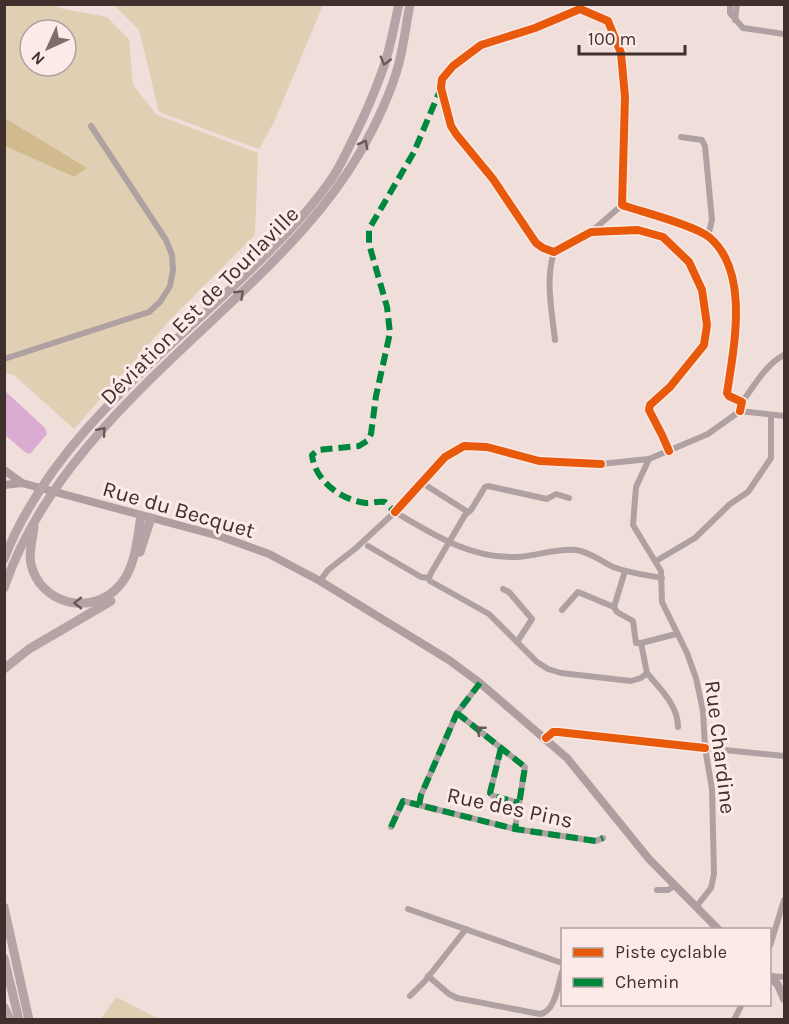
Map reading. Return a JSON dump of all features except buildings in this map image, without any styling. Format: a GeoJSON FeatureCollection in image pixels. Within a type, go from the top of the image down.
{"type":"FeatureCollection","features":[{"type":"Feature","properties":{"kind":"highway","name":"Déviation Est de Tourlaville"},"geometry":{"type":"LineString","coordinates":[[4,559],[31,504],[53,470],[116,398],[271,250],[310,208],[332,179],[366,112],[384,65],[399,4]]}},
{"type":"Feature","properties":{"kind":"highway","name":"Déviation Est de Tourlaville"},"geometry":{"type":"LineString","coordinates":[[4,588],[36,520],[64,476],[124,406],[281,255],[334,192],[377,120],[399,64],[410,4]]}},
{"type":"Feature","properties":{"kind":"highway"},"geometry":{"type":"LineString","coordinates":[[36,520],[30,562],[38,582],[57,599],[70,604],[84,604],[101,600],[112,593],[123,581],[146,517]]}},
{"type":"Feature","properties":{"kind":"highway"},"geometry":{"type":"LineString","coordinates":[[4,669],[29,649],[112,601],[121,593],[132,577],[146,517]]}},
{"type":"Feature","properties":{"kind":"highway"},"geometry":{"type":"LineString","coordinates":[[4,907],[29,1020]]}},
{"type":"Feature","properties":{"kind":"highway"},"geometry":{"type":"LineString","coordinates":[[4,958],[19,1020]]}},
{"type":"Feature","properties":{"kind":"highway"},"geometry":{"type":"LineString","coordinates":[[4,1007],[10,1020]]}},
{"type":"Feature","properties":{"kind":"main road","name":"Rue du Becquet"},"geometry":{"type":"LineString","coordinates":[[4,470],[22,483],[219,536],[269,554],[320,580],[449,660],[480,683],[567,758],[649,859],[717,928]]}},
{"type":"Feature","properties":{"kind":"main road","name":"Rue du Becquet"},"geometry":{"type":"LineString","coordinates":[[4,485],[22,483]]}},
{"type":"Feature","properties":{"kind":"main road"},"geometry":{"type":"LineString","coordinates":[[771,977],[778,985],[784,999]]}},
{"type":"Feature","properties":{"kind":"street"},"geometry":{"type":"LineString","coordinates":[[730,4],[730,13],[743,28],[784,34]]}},
{"type":"Feature","properties":{"kind":"street"},"geometry":{"type":"LineString","coordinates":[[735,21],[737,4]]}},
{"type":"Feature","properties":{"kind":"street"},"geometry":{"type":"LineString","coordinates":[[580,9],[608,21],[621,53],[625,97],[622,205],[591,232],[554,252],[543,248],[536,243],[493,179],[451,126],[441,88],[442,80],[453,66],[481,45],[524,32],[580,9]]}},
{"type":"Feature","properties":{"kind":"street"},"geometry":{"type":"LineString","coordinates":[[4,359],[149,312],[160,302],[170,286],[173,262],[166,240],[92,126]]}},
{"type":"Feature","properties":{"kind":"street"},"geometry":{"type":"LineString","coordinates":[[681,138],[702,140],[705,146],[712,220],[708,236]]}},
{"type":"Feature","properties":{"kind":"street"},"geometry":{"type":"LineString","coordinates":[[622,205],[708,236],[718,248],[732,273],[736,328],[727,393],[742,402]]}},
{"type":"Feature","properties":{"kind":"street"},"geometry":{"type":"LineString","coordinates":[[591,232],[638,230],[663,237],[689,262],[702,290],[706,325],[704,345],[670,387],[650,405],[649,410],[669,451]]}},
{"type":"Feature","properties":{"kind":"street"},"geometry":{"type":"LineString","coordinates":[[554,252],[549,286],[555,340]]}},
{"type":"Feature","properties":{"kind":"street"},"geometry":{"type":"LineString","coordinates":[[740,411],[742,402],[768,368],[784,355]]}},
{"type":"Feature","properties":{"kind":"street"},"geometry":{"type":"LineString","coordinates":[[601,464],[649,459],[708,434],[740,411],[784,416]]}},
{"type":"Feature","properties":{"kind":"street"},"geometry":{"type":"LineString","coordinates":[[656,561],[695,538],[730,504],[748,492],[771,458],[771,414]]}},
{"type":"Feature","properties":{"kind":"street","name":"Rue Chardine"},"geometry":{"type":"LineString","coordinates":[[649,459],[636,487],[633,525],[661,571],[662,602],[687,653],[698,686],[712,789],[714,874],[711,888],[696,908]]}},
{"type":"Feature","properties":{"kind":"street"},"geometry":{"type":"LineString","coordinates":[[427,486],[468,512]]}},
{"type":"Feature","properties":{"kind":"street"},"geometry":{"type":"LineString","coordinates":[[429,578],[449,542],[485,487],[547,499],[556,494],[569,498]]}},
{"type":"Feature","properties":{"kind":"street"},"geometry":{"type":"LineString","coordinates":[[320,580],[328,570],[364,541],[394,512],[449,542],[480,553],[508,557],[574,550],[625,571],[662,578]]}},
{"type":"Feature","properties":{"kind":"street"},"geometry":{"type":"LineString","coordinates":[[368,546],[416,575],[429,578],[433,583],[484,610],[543,667],[561,673],[631,681],[647,673]]}},
{"type":"Feature","properties":{"kind":"street"},"geometry":{"type":"LineString","coordinates":[[614,607],[625,571]]}},
{"type":"Feature","properties":{"kind":"street"},"geometry":{"type":"LineString","coordinates":[[503,589],[509,592],[532,620],[517,642]]}},
{"type":"Feature","properties":{"kind":"street"},"geometry":{"type":"LineString","coordinates":[[562,610],[575,594],[581,592],[614,607],[617,612],[632,619],[636,643],[676,634]]}},
{"type":"Feature","properties":{"kind":"street"},"geometry":{"type":"LineString","coordinates":[[641,643],[647,673],[673,706],[678,719],[678,727]]}},
{"type":"Feature","properties":{"kind":"street","name":"Rue des Pins"},"geometry":{"type":"LineString","coordinates":[[480,683],[457,713],[421,795],[419,805],[515,829],[596,841],[603,838]]}},
{"type":"Feature","properties":{"kind":"street"},"geometry":{"type":"LineString","coordinates":[[457,713],[525,768],[515,829]]}},
{"type":"Feature","properties":{"kind":"street"},"geometry":{"type":"LineString","coordinates":[[501,748],[490,793],[493,796],[519,803]]}},
{"type":"Feature","properties":{"kind":"street"},"geometry":{"type":"LineString","coordinates":[[705,748],[784,756]]}},
{"type":"Feature","properties":{"kind":"street"},"geometry":{"type":"LineString","coordinates":[[391,827],[404,801],[419,805]]}},
{"type":"Feature","properties":{"kind":"street"},"geometry":{"type":"LineString","coordinates":[[657,890],[668,890],[674,886]]}},
{"type":"Feature","properties":{"kind":"street"},"geometry":{"type":"LineString","coordinates":[[771,943],[784,900]]}},
{"type":"Feature","properties":{"kind":"street"},"geometry":{"type":"LineString","coordinates":[[408,909],[561,963]]}},
{"type":"Feature","properties":{"kind":"street"},"geometry":{"type":"LineString","coordinates":[[410,996],[466,929]]}},
{"type":"Feature","properties":{"kind":"street"},"geometry":{"type":"LineString","coordinates":[[428,976],[457,998],[545,1014],[550,1009],[561,975]]}},
{"type":"Feature","properties":{"kind":"street"},"geometry":{"type":"LineString","coordinates":[[734,1020],[741,1006]]}},
{"type":"Feature","properties":{"kind":"shaded area"},"geometry":{"type":"Polygon","coordinates":[[[5,5],[54,5],[59,8],[107,17],[129,39],[133,85],[157,115],[258,153],[255,235],[170,320],[74,429],[14,375],[5,373],[5,146],[74,177],[86,168],[5,118],[5,5]]]}},
{"type":"Feature","properties":{"kind":"shaded area"},"geometry":{"type":"Polygon","coordinates":[[[114,5],[323,5],[274,122],[259,149],[159,112],[139,30],[114,5]]]}},
{"type":"Feature","properties":{"kind":"shaded area"},"geometry":{"type":"Polygon","coordinates":[[[4,118],[87,168],[74,177],[5,146],[4,118]]]}},
{"type":"Feature","properties":{"kind":"shaded area"},"geometry":{"type":"Polygon","coordinates":[[[4,390],[45,428],[47,434],[30,454],[5,435],[4,390]]]}},
{"type":"Feature","properties":{"kind":"shaded area"},"geometry":{"type":"Polygon","coordinates":[[[116,997],[159,1019],[101,1019],[116,997]]]}},
{"type":"Feature","properties":{"kind":"marked path"},"geometry":{"type":"LineString","coordinates":[[398,508],[395,512],[385,502],[366,503],[347,498],[324,481],[318,473],[312,455],[318,450],[359,446],[367,441],[371,434],[376,396],[390,333],[387,307],[369,244],[369,229],[414,152],[441,88]]}},
{"type":"Feature","properties":{"kind":"marked path"},"geometry":{"type":"LineString","coordinates":[[480,683],[457,713],[421,795],[419,805],[515,829],[596,841],[603,838]]}},
{"type":"Feature","properties":{"kind":"marked path"},"geometry":{"type":"LineString","coordinates":[[457,713],[525,767],[515,829]]}},
{"type":"Feature","properties":{"kind":"marked path"},"geometry":{"type":"LineString","coordinates":[[501,748],[490,793],[493,796],[519,803]]}},
{"type":"Feature","properties":{"kind":"marked path"},"geometry":{"type":"LineString","coordinates":[[391,827],[403,801],[419,805]]}},
{"type":"Feature","properties":{"kind":"cycle path"},"geometry":{"type":"LineString","coordinates":[[669,451],[649,410],[650,405],[670,387],[704,345],[707,325],[702,290],[689,262],[663,237],[638,230],[591,232],[554,252],[536,243],[493,179],[451,126],[441,88],[442,79],[453,66],[481,45],[535,28],[580,9],[608,21],[621,53],[625,97],[622,205],[702,232],[722,252],[730,269],[735,289],[736,310],[727,393],[742,402],[740,411]]}},
{"type":"Feature","properties":{"kind":"cycle path"},"geometry":{"type":"LineString","coordinates":[[395,512],[445,457],[464,446],[487,447],[539,461],[601,464]]}},
{"type":"Feature","properties":{"kind":"cycle path"},"geometry":{"type":"LineString","coordinates":[[546,738],[553,732],[558,732],[705,748]]}}]}
